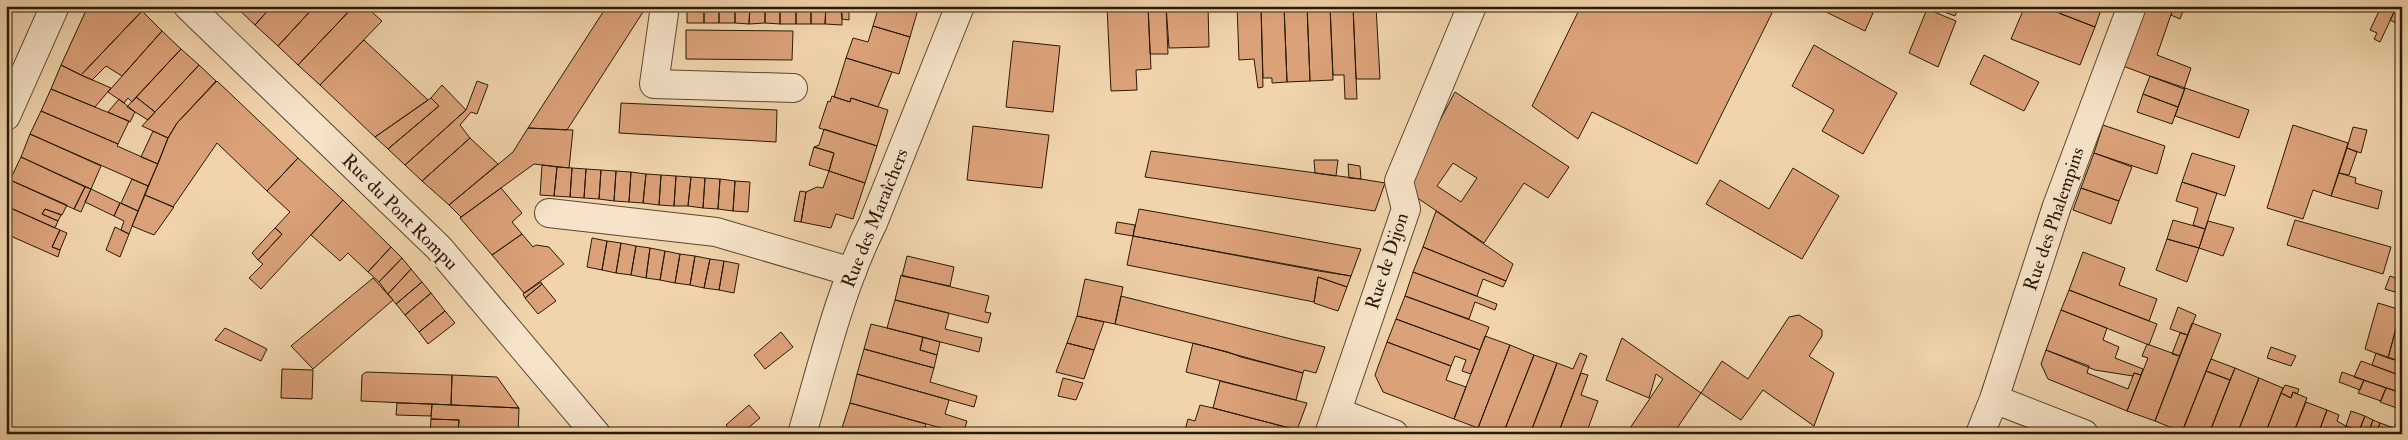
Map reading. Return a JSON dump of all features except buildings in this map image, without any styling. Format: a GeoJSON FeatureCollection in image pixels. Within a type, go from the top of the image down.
{"type":"FeatureCollection","features":[{"type":"Feature","properties":{"kind":"street"},"geometry":{"type":"LineString","coordinates":[[6,116],[55,6]]}},
{"type":"Feature","properties":{"kind":"street","name":"Rue du Pont Rompu"},"geometry":{"type":"LineString","coordinates":[[188,6],[439,248],[596,434]]}},
{"type":"Feature","properties":{"kind":"street"},"geometry":{"type":"LineString","coordinates":[[665,6],[654,84],[793,88]]}},
{"type":"Feature","properties":{"kind":"street","name":"Rue des Maraîchers"},"geometry":{"type":"LineString","coordinates":[[802,434],[841,301],[960,6]]}},
{"type":"Feature","properties":{"kind":"street","name":"Rue de Dijon"},"geometry":{"type":"LineString","coordinates":[[1333,423],[1406,209],[1399,181],[1472,6]]}},
{"type":"Feature","properties":{"kind":"street","name":"Rue des Phalempins"},"geometry":{"type":"LineString","coordinates":[[1980,434],[1994,398],[2058,206],[2132,6]]}},
{"type":"Feature","properties":{"kind":"street"},"geometry":{"type":"LineString","coordinates":[[549,214],[716,232],[852,272]]}},
{"type":"Feature","properties":{"kind":"street"},"geometry":{"type":"LineString","coordinates":[[1994,398],[2084,434]]}},
{"type":"Feature","properties":{"kind":"street"},"geometry":{"type":"LineString","coordinates":[[1333,423],[1394,434]]}}]}
